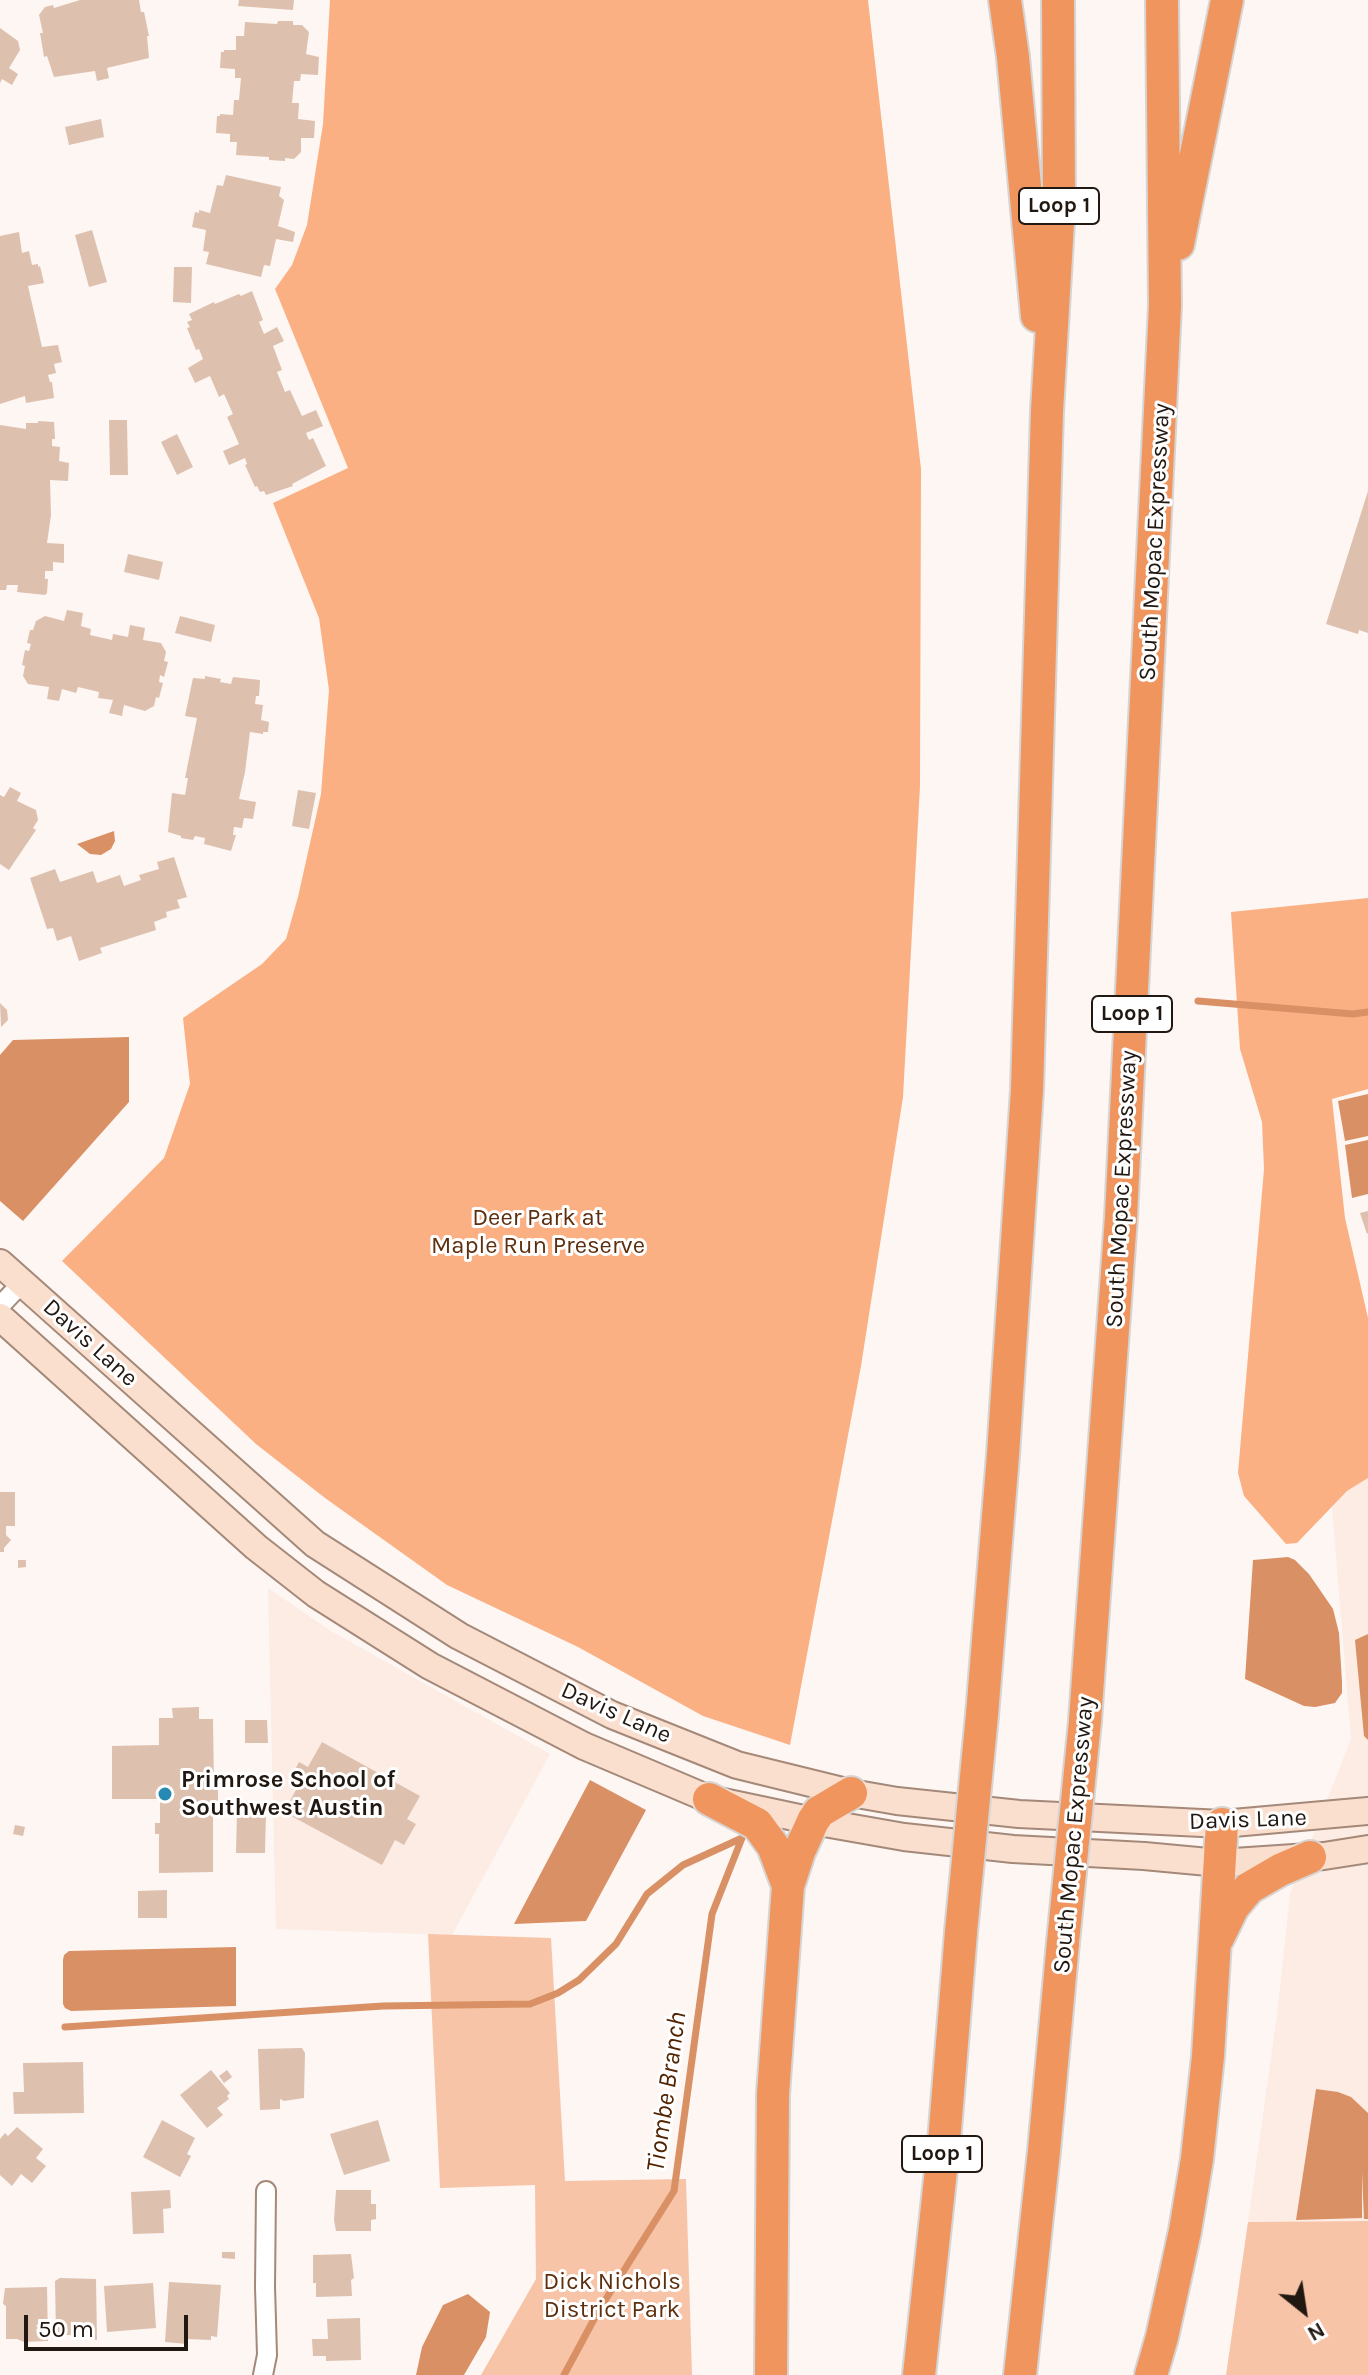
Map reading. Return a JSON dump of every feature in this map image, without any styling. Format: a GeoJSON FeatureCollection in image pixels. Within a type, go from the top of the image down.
{"type":"FeatureCollection","features":[{"type":"Feature","properties":{"kind":"highway"},"geometry":{"type":"LineString","coordinates":[[1005,0],[1047,411]]}},
{"type":"Feature","properties":{"kind":"highway","name":"Loop 1"},"geometry":{"type":"LineString","coordinates":[[919,2375],[944,2142],[982,1715],[1027,1090],[1047,411],[1059,205],[1058,0]]}},
{"type":"Feature","properties":{"kind":"highway","name":"South Mopac Expressway"},"geometry":{"type":"LineString","coordinates":[[1020,2375],[1085,1721],[1121,1217],[1165,306],[1162,0]]}},
{"type":"Feature","properties":{"kind":"highway"},"geometry":{"type":"LineString","coordinates":[[1165,306],[1227,0]]}},
{"type":"Feature","properties":{"kind":"highway"},"geometry":{"type":"LineString","coordinates":[[771,2375],[773,2094],[788,1886],[799,1852],[819,1812],[851,1793]]}},
{"type":"Feature","properties":{"kind":"highway"},"geometry":{"type":"LineString","coordinates":[[709,1799],[757,1824],[773,1846],[788,1886]]}},
{"type":"Feature","properties":{"kind":"highway"},"geometry":{"type":"LineString","coordinates":[[1151,2375],[1185,2231],[1197,2159],[1208,2056],[1222,1824]]}},
{"type":"Feature","properties":{"kind":"highway"},"geometry":{"type":"LineString","coordinates":[[1215,1944],[1233,1907],[1249,1888],[1310,1857]]}},
{"type":"Feature","properties":{"kind":"main road","name":"Davis Lane"},"geometry":{"type":"LineString","coordinates":[[0,1263],[315,1544],[459,1636],[612,1715],[737,1765],[897,1801],[1019,1814],[1222,1824],[1368,1811]]}},
{"type":"Feature","properties":{"kind":"main road","name":"Davis Lane"},"geometry":{"type":"LineString","coordinates":[[0,1317],[256,1547],[316,1594],[430,1666],[584,1746],[709,1799],[904,1837],[1013,1849],[1219,1863],[1310,1857],[1368,1849]]}},
{"type":"Feature","properties":{"kind":"main road"},"geometry":{"type":"LineString","coordinates":[[316,1594],[340,1561]]}},
{"type":"Feature","properties":{"kind":"street"},"geometry":{"type":"LineString","coordinates":[[0,1306],[22,1283]]}},
{"type":"Feature","properties":{"kind":"street"},"geometry":{"type":"LineString","coordinates":[[263,2375],[267,2355],[266,2191]]}},
{"type":"Feature","properties":{"kind":"shaded area"},"geometry":{"type":"Polygon","coordinates":[[[114,831],[115,841],[111,849],[101,855],[90,854],[77,844],[114,831]]]}},
{"type":"Feature","properties":{"kind":"shaded area"},"geometry":{"type":"Polygon","coordinates":[[[129,1037],[129,1102],[23,1221],[0,1201],[0,1055],[13,1040],[129,1037]]]}},
{"type":"Feature","properties":{"kind":"shaded area"},"geometry":{"type":"Polygon","coordinates":[[[1368,1094],[1368,1136],[1345,1141],[1338,1101],[1368,1094]]]}},
{"type":"Feature","properties":{"kind":"shaded area"},"geometry":{"type":"Polygon","coordinates":[[[1368,1140],[1368,1194],[1352,1198],[1345,1145],[1368,1140]]]}},
{"type":"Feature","properties":{"kind":"shaded area"},"geometry":{"type":"Polygon","coordinates":[[[1368,1478],[1368,2221],[1248,2222],[1277,2015],[1290,1894],[1351,1739],[1332,1507],[1347,1491],[1368,1478]]]}},
{"type":"Feature","properties":{"kind":"shaded area"},"geometry":{"type":"Polygon","coordinates":[[[1288,1557],[1309,1574],[1333,1609],[1339,1633],[1342,1682],[1342,1693],[1335,1703],[1304,1706],[1245,1679],[1253,1560],[1288,1557]]]}},
{"type":"Feature","properties":{"kind":"shaded area"},"geometry":{"type":"Polygon","coordinates":[[[268,1588],[331,1631],[550,1754],[452,1935],[276,1929],[268,1588]]]}},
{"type":"Feature","properties":{"kind":"shaded area"},"geometry":{"type":"Polygon","coordinates":[[[1368,1634],[1368,1740],[1364,1736],[1355,1640],[1368,1634]]]}},
{"type":"Feature","properties":{"kind":"shaded area"},"geometry":{"type":"Polygon","coordinates":[[[590,1780],[646,1810],[586,1921],[514,1924],[590,1780]]]}},
{"type":"Feature","properties":{"kind":"shaded area"},"geometry":{"type":"Polygon","coordinates":[[[236,1947],[236,2006],[71,2011],[63,2004],[63,1960],[69,1951],[236,1947]]]}},
{"type":"Feature","properties":{"kind":"shaded area"},"geometry":{"type":"Polygon","coordinates":[[[1316,2089],[1351,2097],[1368,2113],[1368,2219],[1364,2219],[1362,2172],[1362,2218],[1296,2220],[1316,2089]]]}},
{"type":"Feature","properties":{"kind":"shaded area"},"geometry":{"type":"Polygon","coordinates":[[[468,2294],[490,2312],[486,2337],[464,2375],[416,2375],[422,2347],[443,2305],[468,2294]]]}},
{"type":"Feature","properties":{"kind":"green space","name":"Deer Park at Maple Run Preserve"},"geometry":{"type":"Polygon","coordinates":[[[330,0],[868,0],[921,469],[920,786],[903,1097],[861,1366],[790,1745],[703,1716],[578,1647],[447,1585],[325,1498],[256,1444],[62,1261],[164,1158],[190,1084],[183,1018],[262,964],[286,939],[321,794],[329,690],[319,618],[273,503],[348,468],[275,289],[292,265],[307,225],[323,124],[330,0]]]}},
{"type":"Feature","properties":{"kind":"green space"},"geometry":{"type":"Polygon","coordinates":[[[1368,898],[1368,1089],[1332,1099],[1345,1218],[1368,1318],[1368,1478],[1347,1491],[1297,1543],[1286,1544],[1244,1496],[1238,1473],[1264,1169],[1262,1122],[1240,1049],[1231,912],[1368,898]]]}},
{"type":"Feature","properties":{"kind":"green space","name":"Dick Nichols District Park"},"geometry":{"type":"Polygon","coordinates":[[[428,1934],[551,1938],[565,2181],[686,2179],[692,2375],[481,2375],[536,2279],[535,2185],[440,2188],[428,1934]]]}},
{"type":"Feature","properties":{"kind":"green space"},"geometry":{"type":"Polygon","coordinates":[[[1368,2221],[1368,2375],[1226,2375],[1248,2222],[1368,2221]]]}},
{"type":"Feature","properties":{"kind":"building"},"geometry":{"type":"Polygon","coordinates":[[[80,0],[139,0],[149,36],[149,58],[107,68],[109,78],[97,81],[95,71],[54,77],[47,56],[44,57],[39,15],[45,7],[53,5],[54,8],[80,0]]]}},
{"type":"Feature","properties":{"kind":"building"},"geometry":{"type":"Polygon","coordinates":[[[239,0],[294,0],[293,10],[238,6],[239,0]]]}},
{"type":"Feature","properties":{"kind":"building"},"geometry":{"type":"Polygon","coordinates":[[[278,21],[293,21],[293,25],[302,25],[309,32],[306,54],[319,57],[318,75],[301,74],[300,81],[294,81],[292,103],[299,103],[298,119],[315,121],[314,138],[301,138],[301,152],[294,159],[285,158],[285,161],[236,155],[237,142],[230,142],[230,134],[216,133],[217,116],[233,115],[234,100],[239,100],[241,78],[235,78],[235,69],[220,68],[221,52],[236,50],[236,36],[244,36],[245,22],[277,24],[278,21]]]}},
{"type":"Feature","properties":{"kind":"building"},"geometry":{"type":"Polygon","coordinates":[[[0,28],[18,41],[20,50],[9,68],[18,74],[12,85],[2,79],[0,83],[0,28]]]}},
{"type":"Feature","properties":{"kind":"building"},"geometry":{"type":"Polygon","coordinates":[[[101,119],[104,137],[69,145],[65,127],[101,119]]]}},
{"type":"Feature","properties":{"kind":"building"},"geometry":{"type":"Polygon","coordinates":[[[226,175],[281,187],[279,196],[284,200],[278,226],[295,232],[293,242],[276,239],[270,266],[264,265],[261,277],[206,264],[209,252],[203,251],[206,230],[192,227],[195,212],[210,213],[217,185],[223,186],[226,175]]]}},
{"type":"Feature","properties":{"kind":"building"},"geometry":{"type":"Polygon","coordinates":[[[92,230],[107,282],[89,287],[75,235],[92,230]]]}},
{"type":"Feature","properties":{"kind":"building"},"geometry":{"type":"Polygon","coordinates":[[[19,232],[22,253],[29,251],[32,265],[40,266],[44,283],[28,286],[42,347],[58,345],[62,362],[54,364],[56,373],[48,375],[54,398],[26,403],[25,396],[0,404],[0,236],[19,232]]]}},
{"type":"Feature","properties":{"kind":"building"},"geometry":{"type":"Polygon","coordinates":[[[174,267],[192,267],[191,303],[173,302],[174,267]]]}},
{"type":"Feature","properties":{"kind":"building"},"geometry":{"type":"Polygon","coordinates":[[[252,291],[263,320],[259,322],[264,334],[277,327],[284,341],[273,346],[282,370],[277,372],[285,392],[290,390],[302,416],[316,410],[323,426],[306,433],[309,440],[313,438],[326,466],[293,486],[266,495],[255,487],[245,458],[229,465],[223,451],[239,444],[227,417],[233,414],[224,394],[219,397],[210,376],[195,383],[188,368],[203,359],[187,328],[190,327],[187,322],[192,320],[189,314],[214,302],[252,291]]]}},
{"type":"Feature","properties":{"kind":"building"},"geometry":{"type":"Polygon","coordinates":[[[109,420],[127,420],[128,475],[110,475],[109,420]]]}},
{"type":"Feature","properties":{"kind":"building"},"geometry":{"type":"Polygon","coordinates":[[[54,422],[55,439],[52,439],[52,446],[60,447],[59,461],[69,463],[68,481],[50,480],[51,515],[47,543],[64,544],[64,563],[53,562],[53,571],[45,571],[45,579],[48,579],[45,595],[17,592],[18,585],[7,585],[6,590],[0,590],[0,425],[26,429],[26,423],[54,422]]]}},
{"type":"Feature","properties":{"kind":"building"},"geometry":{"type":"Polygon","coordinates":[[[177,434],[193,467],[177,475],[161,442],[177,434]]]}},
{"type":"Feature","properties":{"kind":"building"},"geometry":{"type":"Polygon","coordinates":[[[1368,491],[1368,633],[1359,630],[1358,634],[1326,624],[1368,491]]]}},
{"type":"Feature","properties":{"kind":"building"},"geometry":{"type":"Polygon","coordinates":[[[128,554],[163,562],[159,580],[124,572],[128,554]]]}},
{"type":"Feature","properties":{"kind":"building"},"geometry":{"type":"Polygon","coordinates":[[[67,610],[83,613],[81,626],[91,629],[90,635],[112,640],[113,634],[128,637],[130,625],[145,628],[143,640],[161,643],[166,652],[164,661],[168,662],[164,677],[160,675],[159,682],[163,683],[154,706],[145,711],[124,705],[122,716],[109,713],[113,700],[98,698],[99,692],[78,687],[76,693],[62,689],[59,701],[47,699],[49,687],[28,684],[23,676],[25,666],[22,665],[25,650],[29,651],[31,644],[27,643],[30,630],[33,630],[36,621],[45,616],[64,621],[67,610]]]}},
{"type":"Feature","properties":{"kind":"building"},"geometry":{"type":"Polygon","coordinates":[[[180,616],[215,625],[211,642],[175,633],[180,616]]]}},
{"type":"Feature","properties":{"kind":"building"},"geometry":{"type":"Polygon","coordinates":[[[205,676],[231,684],[233,677],[260,680],[255,704],[263,705],[261,720],[269,722],[268,732],[250,732],[239,799],[256,802],[253,819],[244,818],[242,828],[234,827],[233,835],[236,835],[231,851],[204,844],[205,838],[195,836],[193,840],[168,832],[172,793],[185,795],[188,778],[185,778],[197,718],[185,716],[193,678],[205,679],[205,676]]]}},
{"type":"Feature","properties":{"kind":"building"},"geometry":{"type":"Polygon","coordinates":[[[10,787],[21,793],[17,801],[36,810],[38,820],[33,828],[36,830],[9,870],[0,864],[0,795],[4,797],[10,787]]]}},
{"type":"Feature","properties":{"kind":"building"},"geometry":{"type":"Polygon","coordinates":[[[298,790],[316,793],[309,829],[292,826],[298,790]]]}},
{"type":"Feature","properties":{"kind":"building"},"geometry":{"type":"Polygon","coordinates":[[[174,857],[187,897],[177,900],[180,908],[166,912],[167,917],[154,922],[156,930],[100,948],[102,953],[79,961],[71,936],[57,941],[53,928],[47,929],[30,878],[55,869],[60,882],[93,871],[97,883],[120,875],[124,886],[141,880],[139,875],[159,869],[157,862],[174,857]]]}},
{"type":"Feature","properties":{"kind":"building"},"geometry":{"type":"Polygon","coordinates":[[[0,1003],[7,1010],[8,1020],[1,1027],[0,1003]]]}},
{"type":"Feature","properties":{"kind":"building"},"geometry":{"type":"Polygon","coordinates":[[[1368,1211],[1368,1233],[1367,1234],[1360,1213],[1368,1211]]]}},
{"type":"Feature","properties":{"kind":"building"},"geometry":{"type":"Polygon","coordinates":[[[0,1492],[15,1492],[15,1526],[6,1526],[6,1535],[11,1540],[4,1552],[0,1552],[0,1492]]]}},
{"type":"Feature","properties":{"kind":"building"},"geometry":{"type":"Polygon","coordinates":[[[18,1560],[26,1560],[26,1567],[18,1568],[18,1560]]]}},
{"type":"Feature","properties":{"kind":"building","name":"Primrose School of Southwest Austin"},"geometry":{"type":"Polygon","coordinates":[[[199,1707],[199,1719],[213,1719],[214,1789],[218,1789],[218,1815],[213,1815],[213,1872],[159,1873],[159,1834],[155,1834],[155,1823],[160,1823],[160,1799],[112,1799],[112,1746],[159,1745],[159,1718],[173,1718],[172,1708],[199,1707]]]}},
{"type":"Feature","properties":{"kind":"building"},"geometry":{"type":"Polygon","coordinates":[[[245,1720],[267,1720],[268,1743],[245,1743],[245,1720]]]}},
{"type":"Feature","properties":{"kind":"building"},"geometry":{"type":"Polygon","coordinates":[[[322,1742],[420,1796],[407,1819],[416,1824],[404,1845],[395,1840],[382,1865],[284,1812],[297,1788],[288,1783],[299,1762],[308,1767],[322,1742]]]}},
{"type":"Feature","properties":{"kind":"building"},"geometry":{"type":"Polygon","coordinates":[[[237,1812],[266,1812],[265,1853],[236,1853],[237,1812]]]}},
{"type":"Feature","properties":{"kind":"building"},"geometry":{"type":"Polygon","coordinates":[[[15,1825],[25,1827],[23,1836],[13,1834],[15,1825]]]}},
{"type":"Feature","properties":{"kind":"building"},"geometry":{"type":"Polygon","coordinates":[[[167,1890],[167,1918],[138,1918],[138,1891],[167,1890]]]}},
{"type":"Feature","properties":{"kind":"building"},"geometry":{"type":"Polygon","coordinates":[[[302,2048],[305,2053],[304,2098],[280,2099],[280,2109],[260,2110],[258,2049],[302,2048]]]}},
{"type":"Feature","properties":{"kind":"building"},"geometry":{"type":"Polygon","coordinates":[[[83,2062],[84,2113],[14,2114],[13,2092],[24,2092],[23,2063],[83,2062]]]}},
{"type":"Feature","properties":{"kind":"building"},"geometry":{"type":"Polygon","coordinates":[[[211,2070],[230,2093],[227,2096],[229,2099],[217,2108],[223,2115],[207,2128],[180,2095],[211,2070]]]}},
{"type":"Feature","properties":{"kind":"building"},"geometry":{"type":"Polygon","coordinates":[[[227,2070],[232,2077],[224,2083],[219,2076],[227,2070]]]}},
{"type":"Feature","properties":{"kind":"building"},"geometry":{"type":"Polygon","coordinates":[[[162,2120],[195,2138],[187,2154],[191,2156],[180,2177],[143,2157],[162,2120]]]}},
{"type":"Feature","properties":{"kind":"building"},"geometry":{"type":"Polygon","coordinates":[[[378,2120],[390,2161],[344,2175],[330,2134],[378,2120]]]}},
{"type":"Feature","properties":{"kind":"building"},"geometry":{"type":"Polygon","coordinates":[[[17,2127],[43,2149],[36,2158],[46,2166],[32,2183],[21,2174],[12,2186],[0,2175],[0,2139],[17,2127]]]}},
{"type":"Feature","properties":{"kind":"building"},"geometry":{"type":"Polygon","coordinates":[[[170,2190],[171,2208],[163,2209],[164,2233],[133,2234],[131,2192],[170,2190]]]}},
{"type":"Feature","properties":{"kind":"building"},"geometry":{"type":"Polygon","coordinates":[[[336,2190],[371,2190],[371,2204],[376,2204],[376,2219],[371,2220],[371,2231],[336,2231],[336,2190]]]}},
{"type":"Feature","properties":{"kind":"building"},"geometry":{"type":"Polygon","coordinates":[[[222,2252],[235,2252],[235,2259],[222,2258],[222,2252]]]}},
{"type":"Feature","properties":{"kind":"building"},"geometry":{"type":"Polygon","coordinates":[[[351,2254],[354,2278],[351,2280],[352,2296],[316,2297],[313,2255],[351,2254]]]}},
{"type":"Feature","properties":{"kind":"building"},"geometry":{"type":"Polygon","coordinates":[[[60,2278],[96,2279],[97,2340],[75,2340],[75,2335],[56,2335],[55,2281],[60,2278]]]}},
{"type":"Feature","properties":{"kind":"building"},"geometry":{"type":"Polygon","coordinates":[[[169,2282],[221,2285],[217,2337],[211,2336],[211,2340],[187,2339],[187,2344],[165,2342],[169,2282]]]}},
{"type":"Feature","properties":{"kind":"building"},"geometry":{"type":"Polygon","coordinates":[[[153,2283],[156,2328],[107,2332],[104,2286],[153,2283]]]}},
{"type":"Feature","properties":{"kind":"building"},"geometry":{"type":"Polygon","coordinates":[[[47,2287],[48,2341],[6,2339],[5,2288],[47,2287]]]}},
{"type":"Feature","properties":{"kind":"building"},"geometry":{"type":"Polygon","coordinates":[[[360,2318],[361,2360],[326,2361],[326,2356],[313,2356],[312,2339],[328,2339],[327,2319],[360,2318]]]}},
{"type":"Feature","properties":{"kind":"waterway","name":"Tiombe Branch"},"geometry":{"type":"LineString","coordinates":[[1198,1001],[1353,1014],[1368,1012]]}},
{"type":"Feature","properties":{"kind":"waterway"},"geometry":{"type":"LineString","coordinates":[[65,2027],[383,2006],[530,2004],[558,1993],[579,1980],[616,1944],[647,1894],[683,1865],[742,1838]]}},
{"type":"Feature","properties":{"kind":"waterway","name":"Tiombe Branch"},"geometry":{"type":"LineString","coordinates":[[564,2375],[599,2310],[674,2191],[712,1914],[742,1838]]}},
{"type":"Feature","properties":{"kind":"place","name":"Primrose School of Southwest Austin"},"geometry":{"type":"Point","coordinates":[165,1794]}}]}
